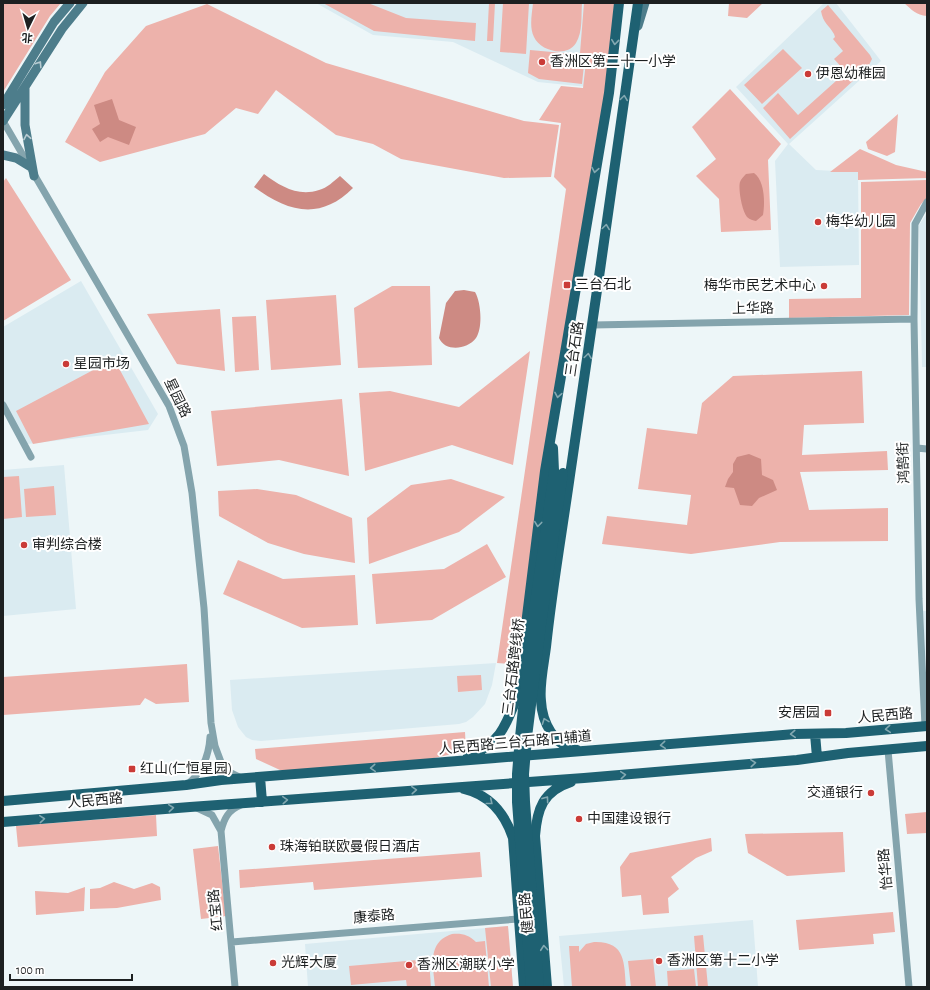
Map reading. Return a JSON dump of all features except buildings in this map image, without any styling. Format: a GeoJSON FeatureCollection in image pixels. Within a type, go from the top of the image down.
{"type":"FeatureCollection","features":[{"type":"Feature","properties":{"kind":"main road"},"geometry":{"type":"LineString","coordinates":[[3,105],[54,22],[70,3]]}},
{"type":"Feature","properties":{"kind":"main road"},"geometry":{"type":"LineString","coordinates":[[3,121],[62,29],[83,3]]}},
{"type":"Feature","properties":{"kind":"main road"},"geometry":{"type":"LineString","coordinates":[[615,3],[617,23]]}},
{"type":"Feature","properties":{"kind":"main road","name":"三台石路"},"geometry":{"type":"LineString","coordinates":[[453,762],[477,753],[496,739],[507,723],[517,697],[541,502],[609,93],[619,3]]}},
{"type":"Feature","properties":{"kind":"main road","name":"三台石路"},"geometry":{"type":"LineString","coordinates":[[583,752],[573,750],[564,745],[548,729],[542,713],[540,699],[548,627],[593,325],[638,3]]}},
{"type":"Feature","properties":{"kind":"main road"},"geometry":{"type":"LineString","coordinates":[[632,47],[645,3]]}},
{"type":"Feature","properties":{"kind":"main road"},"geometry":{"type":"LineString","coordinates":[[25,86],[25,125],[34,176]]}},
{"type":"Feature","properties":{"kind":"main road"},"geometry":{"type":"LineString","coordinates":[[3,155],[16,158],[29,166]]}},
{"type":"Feature","properties":{"kind":"main road"},"geometry":{"type":"LineString","coordinates":[[552,430],[558,472]]}},
{"type":"Feature","properties":{"kind":"main road"},"geometry":{"type":"LineString","coordinates":[[558,472],[577,434]]}},
{"type":"Feature","properties":{"kind":"main road","name":"三台石路跨线桥"},"geometry":{"type":"LineString","coordinates":[[531,987],[517,802],[517,774],[532,624],[558,472]]}},
{"type":"Feature","properties":{"kind":"main road","name":"三台石路跨线桥"},"geometry":{"type":"LineString","coordinates":[[539,987],[524,774],[558,472]]}},
{"type":"Feature","properties":{"kind":"main road","name":"人民西路"},"geometry":{"type":"LineString","coordinates":[[846,733],[926,726]]}},
{"type":"Feature","properties":{"kind":"main road","name":"人民西路三台石路口辅道"},"geometry":{"type":"LineString","coordinates":[[186,785],[221,780],[815,734],[846,733]]}},
{"type":"Feature","properties":{"kind":"main road"},"geometry":{"type":"LineString","coordinates":[[815,734],[817,757]]}},
{"type":"Feature","properties":{"kind":"main road"},"geometry":{"type":"LineString","coordinates":[[190,806],[584,778],[927,746]]}},
{"type":"Feature","properties":{"kind":"main road"},"geometry":{"type":"LineString","coordinates":[[260,777],[262,802]]}},
{"type":"Feature","properties":{"kind":"main road","name":"健民路"},"geometry":{"type":"LineString","coordinates":[[547,987],[535,836],[537,816],[548,795],[561,785],[584,778]]}},
{"type":"Feature","properties":{"kind":"main road","name":"人民西路"},"geometry":{"type":"LineString","coordinates":[[3,801],[186,785]]}},
{"type":"Feature","properties":{"kind":"main road","name":"健民路"},"geometry":{"type":"LineString","coordinates":[[454,787],[481,795],[494,805],[506,819],[513,838],[524,987]]}},
{"type":"Feature","properties":{"kind":"main road","name":"人民西路"},"geometry":{"type":"LineString","coordinates":[[3,822],[190,806]]}},
{"type":"Feature","properties":{"kind":"street","name":"星园路"},"geometry":{"type":"LineString","coordinates":[[3,121],[169,406],[184,446],[192,493],[203,600],[211,723],[215,746],[221,762],[231,773],[242,779]]}},
{"type":"Feature","properties":{"kind":"street","name":"鸿鹄街"},"geometry":{"type":"LineString","coordinates":[[926,726],[914,319],[915,224],[927,202]]}},
{"type":"Feature","properties":{"kind":"street","name":"上华路"},"geometry":{"type":"LineString","coordinates":[[593,325],[914,319]]}},
{"type":"Feature","properties":{"kind":"street"},"geometry":{"type":"LineString","coordinates":[[3,405],[31,457]]}},
{"type":"Feature","properties":{"kind":"street"},"geometry":{"type":"LineString","coordinates":[[917,448],[927,449]]}},
{"type":"Feature","properties":{"kind":"street","name":"星园路"},"geometry":{"type":"LineString","coordinates":[[186,785],[194,779],[206,760],[210,746],[211,723]]}},
{"type":"Feature","properties":{"kind":"street","name":"怡华路"},"geometry":{"type":"LineString","coordinates":[[888,750],[909,987]]}},
{"type":"Feature","properties":{"kind":"street","name":"红宝路"},"geometry":{"type":"LineString","coordinates":[[235,987],[221,832],[226,815],[232,809],[246,803]]}},
{"type":"Feature","properties":{"kind":"street","name":"红宝路"},"geometry":{"type":"LineString","coordinates":[[190,806],[206,811],[212,815],[221,832]]}},
{"type":"Feature","properties":{"kind":"street","name":"康泰路"},"geometry":{"type":"LineString","coordinates":[[232,942],[518,918]]}},
{"type":"Feature","properties":{"kind":"shaded area"},"geometry":{"type":"Polygon","coordinates":[[[3,3],[61,3],[50,16],[3,92],[3,3]]]}},
{"type":"Feature","properties":{"kind":"shaded area","name":"香洲区第二十一小学"},"geometry":{"type":"Polygon","coordinates":[[[316,3],[594,3],[587,87],[538,82],[453,42],[373,35],[316,3]]]}},
{"type":"Feature","properties":{"kind":"shaded area"},"geometry":{"type":"Polygon","coordinates":[[[323,3],[368,3],[406,18],[476,23],[475,41],[374,31],[323,3]]]}},
{"type":"Feature","properties":{"kind":"shaded area"},"geometry":{"type":"Polygon","coordinates":[[[489,3],[495,3],[493,41],[487,41],[489,3]]]}},
{"type":"Feature","properties":{"kind":"shaded area"},"geometry":{"type":"Polygon","coordinates":[[[503,3],[529,3],[526,54],[500,52],[503,3]]]}},
{"type":"Feature","properties":{"kind":"shaded area"},"geometry":{"type":"Polygon","coordinates":[[[533,3],[582,3],[580,34],[572,48],[554,51],[537,42],[532,33],[531,20],[533,3]]]}},
{"type":"Feature","properties":{"kind":"shaded area"},"geometry":{"type":"Polygon","coordinates":[[[584,3],[615,3],[617,23],[524,618],[510,664],[497,663],[566,189],[554,177],[561,123],[539,120],[561,86],[583,88],[587,53],[580,53],[584,3]]]}},
{"type":"Feature","properties":{"kind":"shaded area"},"geometry":{"type":"Polygon","coordinates":[[[729,3],[763,3],[747,18],[728,16],[729,3]]]}},
{"type":"Feature","properties":{"kind":"shaded area"},"geometry":{"type":"Polygon","coordinates":[[[824,3],[836,3],[881,61],[789,144],[816,170],[858,172],[859,265],[780,267],[775,161],[788,144],[736,87],[824,3]]]}},
{"type":"Feature","properties":{"kind":"shaded area"},"geometry":{"type":"Polygon","coordinates":[[[904,3],[927,3],[927,16],[917,13],[904,3]]]}},
{"type":"Feature","properties":{"kind":"shaded area"},"geometry":{"type":"Polygon","coordinates":[[[207,4],[326,63],[524,121],[559,125],[551,177],[504,178],[401,159],[373,144],[336,135],[276,90],[258,114],[236,108],[205,134],[100,162],[65,142],[105,72],[146,26],[207,4]]]}},
{"type":"Feature","properties":{"kind":"shaded area"},"geometry":{"type":"Polygon","coordinates":[[[828,5],[872,59],[868,67],[790,139],[763,108],[778,93],[798,115],[846,72],[834,59],[843,51],[833,39],[835,37],[834,34],[822,15],[821,11],[828,5]]]}},
{"type":"Feature","properties":{"kind":"shaded area"},"geometry":{"type":"Polygon","coordinates":[[[783,49],[802,68],[762,104],[744,85],[783,49]]]}},
{"type":"Feature","properties":{"kind":"shaded area"},"geometry":{"type":"Polygon","coordinates":[[[530,50],[585,55],[582,84],[539,79],[528,73],[530,50]]]}},
{"type":"Feature","properties":{"kind":"shaded area"},"geometry":{"type":"Polygon","coordinates":[[[730,89],[781,144],[768,160],[771,230],[721,232],[719,199],[696,176],[716,159],[692,127],[730,89]]]}},
{"type":"Feature","properties":{"kind":"shaded area"},"geometry":{"type":"Polygon","coordinates":[[[112,99],[119,120],[136,127],[129,145],[108,137],[100,142],[92,129],[100,124],[94,105],[112,99]]]}},
{"type":"Feature","properties":{"kind":"shaded area"},"geometry":{"type":"Polygon","coordinates":[[[898,114],[895,152],[887,156],[868,149],[866,142],[898,114]]]}},
{"type":"Feature","properties":{"kind":"shaded area"},"geometry":{"type":"Polygon","coordinates":[[[860,149],[896,165],[927,172],[927,178],[858,180],[858,172],[830,172],[860,149]]]}},
{"type":"Feature","properties":{"kind":"shaded area"},"geometry":{"type":"Polygon","coordinates":[[[754,173],[760,181],[764,199],[763,215],[756,221],[749,219],[745,214],[740,190],[740,182],[743,177],[746,174],[754,173]]]}},
{"type":"Feature","properties":{"kind":"shaded area"},"geometry":{"type":"Polygon","coordinates":[[[264,174],[276,183],[297,191],[311,192],[322,189],[340,176],[353,188],[341,198],[328,205],[316,209],[304,209],[292,207],[279,202],[254,187],[264,174]]]}},
{"type":"Feature","properties":{"kind":"shaded area"},"geometry":{"type":"Polygon","coordinates":[[[6,178],[71,280],[3,321],[3,182],[6,178]]]}},
{"type":"Feature","properties":{"kind":"shaded area"},"geometry":{"type":"Polygon","coordinates":[[[927,180],[927,198],[921,204],[910,223],[909,315],[789,318],[789,299],[861,298],[861,182],[927,180]]]}},
{"type":"Feature","properties":{"kind":"shaded area"},"geometry":{"type":"Polygon","coordinates":[[[927,213],[927,367],[922,367],[919,225],[927,213]]]}},
{"type":"Feature","properties":{"kind":"shaded area","name":"星园市场"},"geometry":{"type":"Polygon","coordinates":[[[81,281],[158,414],[148,430],[27,444],[3,401],[3,327],[81,281]]]}},
{"type":"Feature","properties":{"kind":"shaded area"},"geometry":{"type":"Polygon","coordinates":[[[392,286],[430,286],[432,365],[358,368],[354,308],[392,286]]]}},
{"type":"Feature","properties":{"kind":"shaded area"},"geometry":{"type":"Polygon","coordinates":[[[464,290],[475,292],[477,296],[479,302],[480,328],[476,338],[467,345],[456,348],[446,346],[439,338],[446,303],[455,291],[464,290]]]}},
{"type":"Feature","properties":{"kind":"shaded area"},"geometry":{"type":"Polygon","coordinates":[[[336,295],[341,365],[271,370],[266,300],[336,295]]]}},
{"type":"Feature","properties":{"kind":"shaded area"},"geometry":{"type":"Polygon","coordinates":[[[220,309],[225,371],[177,364],[147,314],[220,309]]]}},
{"type":"Feature","properties":{"kind":"shaded area"},"geometry":{"type":"Polygon","coordinates":[[[256,316],[259,370],[235,372],[232,317],[256,316]]]}},
{"type":"Feature","properties":{"kind":"shaded area"},"geometry":{"type":"Polygon","coordinates":[[[530,351],[513,465],[452,445],[365,471],[359,393],[390,391],[459,407],[530,351]]]}},
{"type":"Feature","properties":{"kind":"shaded area"},"geometry":{"type":"Polygon","coordinates":[[[114,359],[149,424],[33,444],[16,411],[114,359]]]}},
{"type":"Feature","properties":{"kind":"shaded area"},"geometry":{"type":"Polygon","coordinates":[[[862,371],[864,423],[804,425],[802,455],[887,451],[888,470],[800,472],[809,510],[888,508],[888,541],[780,542],[691,554],[602,544],[607,516],[687,525],[691,495],[638,489],[647,428],[697,434],[702,403],[733,376],[862,371]]]}},
{"type":"Feature","properties":{"kind":"shaded area"},"geometry":{"type":"Polygon","coordinates":[[[342,399],[349,476],[279,460],[217,466],[211,411],[342,399]]]}},
{"type":"Feature","properties":{"kind":"shaded area"},"geometry":{"type":"Polygon","coordinates":[[[749,454],[761,459],[762,475],[773,480],[777,490],[759,498],[752,506],[740,505],[734,488],[725,487],[733,472],[733,464],[737,457],[749,454]]]}},
{"type":"Feature","properties":{"kind":"shaded area"},"geometry":{"type":"Polygon","coordinates":[[[64,465],[76,609],[3,616],[3,470],[64,465]]]}},
{"type":"Feature","properties":{"kind":"shaded area"},"geometry":{"type":"Polygon","coordinates":[[[19,476],[22,517],[3,519],[3,477],[19,476]]]}},
{"type":"Feature","properties":{"kind":"shaded area"},"geometry":{"type":"Polygon","coordinates":[[[451,479],[505,497],[459,532],[369,564],[367,518],[411,485],[451,479]]]}},
{"type":"Feature","properties":{"kind":"shaded area"},"geometry":{"type":"Polygon","coordinates":[[[54,486],[56,515],[26,517],[24,489],[54,486]]]}},
{"type":"Feature","properties":{"kind":"shaded area"},"geometry":{"type":"Polygon","coordinates":[[[257,489],[296,495],[352,518],[355,563],[304,554],[268,543],[219,516],[218,491],[257,489]]]}},
{"type":"Feature","properties":{"kind":"shaded area"},"geometry":{"type":"Polygon","coordinates":[[[487,544],[506,577],[432,620],[376,624],[372,574],[444,569],[487,544]]]}},
{"type":"Feature","properties":{"kind":"shaded area"},"geometry":{"type":"Polygon","coordinates":[[[238,560],[283,579],[355,575],[358,625],[302,628],[223,594],[238,560]]]}},
{"type":"Feature","properties":{"kind":"shaded area"},"geometry":{"type":"Polygon","coordinates":[[[923,611],[927,611],[927,687],[923,611]]]}},
{"type":"Feature","properties":{"kind":"shaded area"},"geometry":{"type":"Polygon","coordinates":[[[496,663],[492,685],[485,704],[473,717],[466,722],[459,724],[261,741],[252,740],[246,737],[238,727],[232,710],[230,680],[496,663]]]}},
{"type":"Feature","properties":{"kind":"shaded area"},"geometry":{"type":"Polygon","coordinates":[[[187,664],[189,702],[156,704],[145,698],[140,705],[3,715],[3,677],[187,664]]]}},
{"type":"Feature","properties":{"kind":"shaded area"},"geometry":{"type":"Polygon","coordinates":[[[481,675],[482,690],[458,692],[457,676],[481,675]]]}},
{"type":"Feature","properties":{"kind":"shaded area"},"geometry":{"type":"Polygon","coordinates":[[[465,732],[466,751],[425,760],[294,771],[280,770],[256,759],[255,749],[465,732]]]}},
{"type":"Feature","properties":{"kind":"shaded area"},"geometry":{"type":"Polygon","coordinates":[[[927,812],[927,833],[907,834],[905,814],[927,812]]]}},
{"type":"Feature","properties":{"kind":"shaded area"},"geometry":{"type":"Polygon","coordinates":[[[156,815],[157,836],[18,847],[16,826],[156,815]]]}},
{"type":"Feature","properties":{"kind":"shaded area"},"geometry":{"type":"Polygon","coordinates":[[[843,832],[845,872],[787,876],[748,853],[745,834],[843,832]]]}},
{"type":"Feature","properties":{"kind":"shaded area"},"geometry":{"type":"Polygon","coordinates":[[[711,838],[712,851],[696,858],[671,877],[679,889],[668,898],[669,913],[643,915],[641,895],[622,897],[620,867],[630,853],[711,838]]]}},
{"type":"Feature","properties":{"kind":"shaded area"},"geometry":{"type":"Polygon","coordinates":[[[218,846],[226,916],[201,919],[193,849],[218,846]]]}},
{"type":"Feature","properties":{"kind":"shaded area"},"geometry":{"type":"Polygon","coordinates":[[[480,852],[482,877],[314,890],[313,882],[240,888],[239,870],[480,852]]]}},
{"type":"Feature","properties":{"kind":"shaded area"},"geometry":{"type":"Polygon","coordinates":[[[114,882],[134,889],[152,883],[160,887],[161,900],[117,908],[90,909],[90,889],[100,888],[114,882]]]}},
{"type":"Feature","properties":{"kind":"shaded area"},"geometry":{"type":"Polygon","coordinates":[[[85,887],[84,911],[36,915],[35,891],[68,893],[85,887]]]}},
{"type":"Feature","properties":{"kind":"shaded area"},"geometry":{"type":"Polygon","coordinates":[[[893,912],[895,932],[873,934],[874,944],[799,950],[796,920],[893,912]]]}},
{"type":"Feature","properties":{"kind":"shaded area","name":"香洲区第十二小学"},"geometry":{"type":"Polygon","coordinates":[[[753,920],[758,987],[564,987],[559,936],[753,920]]]}},
{"type":"Feature","properties":{"kind":"shaded area","name":"香洲区潮联小学"},"geometry":{"type":"Polygon","coordinates":[[[508,926],[513,987],[308,987],[305,944],[508,926]]]}},
{"type":"Feature","properties":{"kind":"shaded area"},"geometry":{"type":"Polygon","coordinates":[[[508,926],[513,987],[491,987],[485,928],[508,926]]]}},
{"type":"Feature","properties":{"kind":"shaded area"},"geometry":{"type":"Polygon","coordinates":[[[452,934],[465,935],[476,942],[485,941],[489,987],[435,987],[433,956],[435,949],[444,938],[452,934]]]}},
{"type":"Feature","properties":{"kind":"shaded area"},"geometry":{"type":"Polygon","coordinates":[[[703,935],[708,987],[698,987],[694,936],[703,935]]]}},
{"type":"Feature","properties":{"kind":"shaded area"},"geometry":{"type":"Polygon","coordinates":[[[594,942],[612,945],[618,949],[625,970],[626,987],[572,987],[569,946],[579,946],[579,952],[586,944],[594,942]]]}},
{"type":"Feature","properties":{"kind":"shaded area"},"geometry":{"type":"Polygon","coordinates":[[[429,959],[431,987],[407,987],[406,980],[351,985],[349,966],[429,959]]]}},
{"type":"Feature","properties":{"kind":"shaded area"},"geometry":{"type":"Polygon","coordinates":[[[653,959],[656,987],[631,987],[628,961],[653,959]]]}},
{"type":"Feature","properties":{"kind":"shaded area"},"geometry":{"type":"Polygon","coordinates":[[[694,969],[696,987],[668,987],[667,971],[694,969]]]}},
{"type":"Feature","properties":{"kind":"place","name":"香洲区第二十一小学"},"geometry":{"type":"Point","coordinates":[542,62]}},
{"type":"Feature","properties":{"kind":"place","name":"伊恩幼稚园"},"geometry":{"type":"Point","coordinates":[808,74]}},
{"type":"Feature","properties":{"kind":"place","name":"梅华幼儿园"},"geometry":{"type":"Point","coordinates":[818,222]}},
{"type":"Feature","properties":{"kind":"place","name":"三台石北"},"geometry":{"type":"Point","coordinates":[567,285]}},
{"type":"Feature","properties":{"kind":"place","name":"梅华市民艺术中心"},"geometry":{"type":"Point","coordinates":[824,286]}},
{"type":"Feature","properties":{"kind":"place","name":"星园市场"},"geometry":{"type":"Point","coordinates":[66,364]}},
{"type":"Feature","properties":{"kind":"place","name":"审判综合楼"},"geometry":{"type":"Point","coordinates":[24,545]}},
{"type":"Feature","properties":{"kind":"place","name":"安居园"},"geometry":{"type":"Point","coordinates":[828,713]}},
{"type":"Feature","properties":{"kind":"place","name":"红山(仁恒星园)"},"geometry":{"type":"Point","coordinates":[132,769]}},
{"type":"Feature","properties":{"kind":"place","name":"交通银行"},"geometry":{"type":"Point","coordinates":[871,793]}},
{"type":"Feature","properties":{"kind":"place","name":"中国建设银行"},"geometry":{"type":"Point","coordinates":[579,819]}},
{"type":"Feature","properties":{"kind":"place","name":"珠海铂联欧曼假日酒店"},"geometry":{"type":"Point","coordinates":[272,847]}},
{"type":"Feature","properties":{"kind":"place","name":"香洲区第十二小学"},"geometry":{"type":"Point","coordinates":[659,961]}},
{"type":"Feature","properties":{"kind":"place","name":"光辉大厦"},"geometry":{"type":"Point","coordinates":[273,963]}},
{"type":"Feature","properties":{"kind":"place","name":"香洲区潮联小学"},"geometry":{"type":"Point","coordinates":[409,965]}}]}
